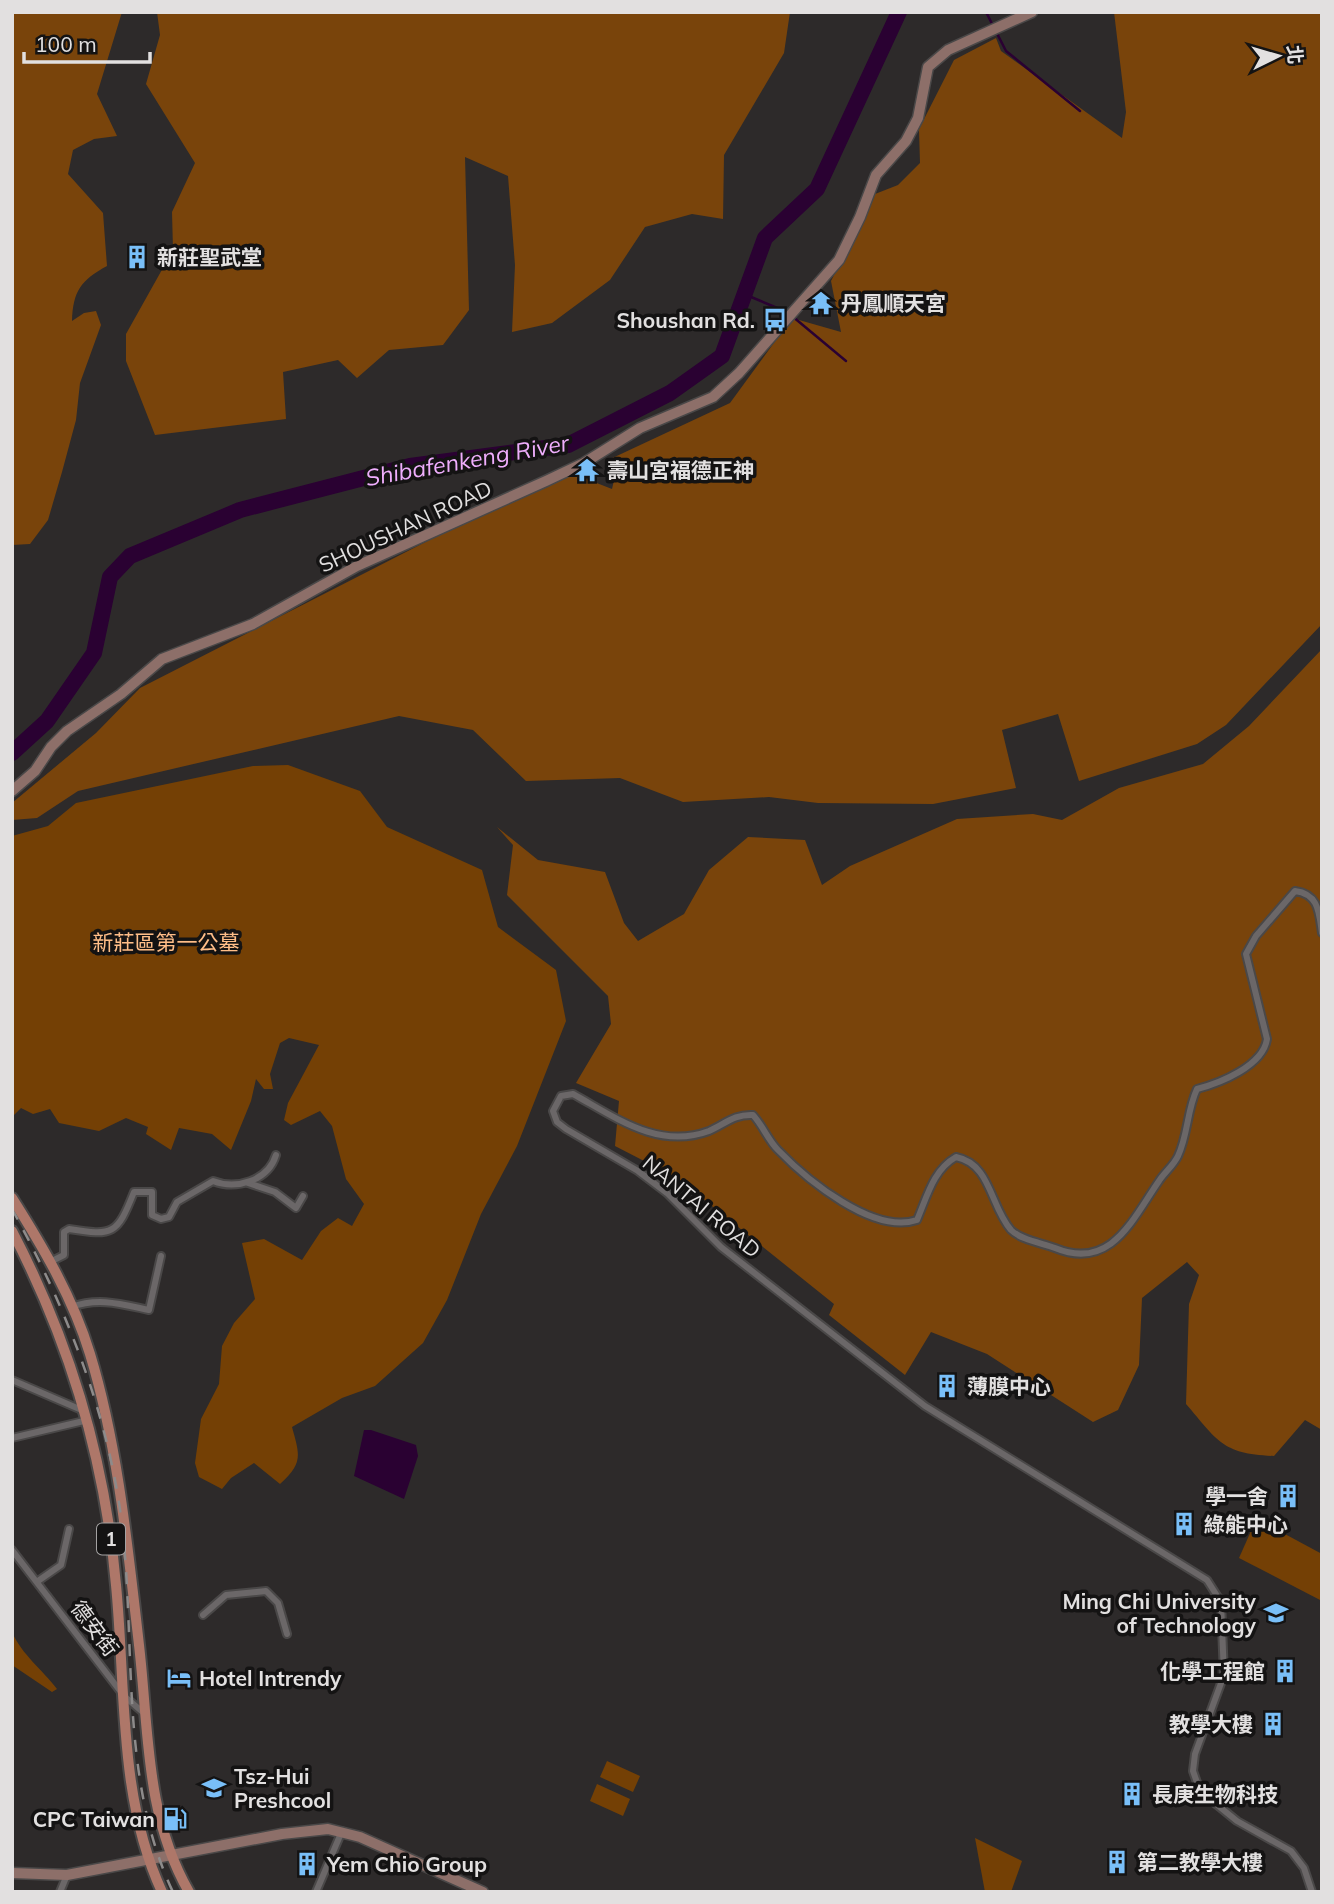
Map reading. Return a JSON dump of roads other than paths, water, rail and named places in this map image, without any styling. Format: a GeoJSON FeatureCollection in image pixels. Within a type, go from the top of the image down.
{"type":"FeatureCollection","features":[{"type":"Feature","properties":{"kind":"main road","name":"1"},"geometry":{"type":"LineString","coordinates":[[12,1198],[51,1261],[90,1353],[123,1512],[150,1782],[170,1856],[189,1892]]}},
{"type":"Feature","properties":{"kind":"main road","name":"1"},"geometry":{"type":"LineString","coordinates":[[12,1231],[37,1279],[87,1416],[108,1516],[132,1800],[148,1861],[162,1892]]}},
{"type":"Feature","properties":{"kind":"street","name":"SHOUSHAN ROAD"},"geometry":{"type":"LineString","coordinates":[[12,791],[35,771],[51,747],[67,731],[121,694],[162,659],[236,632],[358,566],[547,481],[584,463],[640,428],[713,397],[832,269],[846,249],[876,175],[906,141],[918,118],[928,67],[948,50],[1032,12]]}},
{"type":"Feature","properties":{"kind":"street","name":"NANTAI ROAD"},"geometry":{"type":"LineString","coordinates":[[1312,1892],[1304,1868],[1292,1852],[1237,1821],[1200,1791],[1193,1771],[1195,1754],[1224,1675],[1221,1602],[1207,1580],[925,1406],[721,1247],[667,1193],[638,1171],[566,1129],[557,1122],[553,1111],[555,1102],[561,1096],[573,1094],[641,1131],[660,1136],[709,1131],[741,1114],[753,1115],[764,1126],[777,1149],[847,1206],[898,1225],[917,1220],[935,1176],[946,1163],[956,1157],[968,1159],[986,1178],[995,1206],[1013,1232],[1071,1255],[1093,1255],[1124,1232],[1178,1156],[1196,1089],[1242,1069],[1265,1048],[1267,1039],[1246,954],[1255,936],[1295,891],[1309,894],[1316,902],[1322,933]]}},
{"type":"Feature","properties":{"kind":"street"},"geometry":{"type":"LineString","coordinates":[[51,1261],[64,1255],[64,1232],[69,1230],[103,1234],[113,1231],[124,1218],[134,1192],[152,1192],[152,1214],[161,1219],[169,1217],[177,1202],[213,1181],[227,1186],[263,1176],[273,1166],[276,1155]]}},
{"type":"Feature","properties":{"kind":"street"},"geometry":{"type":"LineString","coordinates":[[243,1182],[259,1184],[296,1208],[303,1196]]}},
{"type":"Feature","properties":{"kind":"street"},"geometry":{"type":"LineString","coordinates":[[71,1307],[89,1300],[103,1300],[149,1310],[161,1256]]}},
{"type":"Feature","properties":{"kind":"street"},"geometry":{"type":"LineString","coordinates":[[12,1380],[87,1416]]}},
{"type":"Feature","properties":{"kind":"street"},"geometry":{"type":"LineString","coordinates":[[12,1438],[87,1416]]}},
{"type":"Feature","properties":{"kind":"street"},"geometry":{"type":"LineString","coordinates":[[38,1581],[61,1565],[69,1529]]}},
{"type":"Feature","properties":{"kind":"street","name":"德安街"},"geometry":{"type":"LineString","coordinates":[[12,1550],[124,1696],[145,1715]]}},
{"type":"Feature","properties":{"kind":"street"},"geometry":{"type":"LineString","coordinates":[[202,1615],[226,1595],[266,1591],[278,1603],[287,1634]]}},
{"type":"Feature","properties":{"kind":"street"},"geometry":{"type":"LineString","coordinates":[[12,1873],[67,1875],[282,1834],[328,1829],[342,1831],[483,1892]]}},
{"type":"Feature","properties":{"kind":"street"},"geometry":{"type":"LineString","coordinates":[[316,1892],[342,1831]]}},
{"type":"Feature","properties":{"kind":"street"},"geometry":{"type":"LineString","coordinates":[[60,1892],[67,1875]]}},
{"type":"Feature","properties":{"kind":"waterway","name":"Shibafenkeng River"},"geometry":{"type":"LineString","coordinates":[[12,753],[47,721],[94,653],[110,577],[130,556],[240,510],[410,466],[568,445],[670,393],[722,356],[765,238],[817,189],[899,12]]}},
{"type":"Feature","properties":{"kind":"waterway"},"geometry":{"type":"LineString","coordinates":[[986,12],[1006,51],[1080,111]]}},
{"type":"Feature","properties":{"kind":"waterway"},"geometry":{"type":"LineString","coordinates":[[744,294],[787,312]]}},
{"type":"Feature","properties":{"kind":"waterway"},"geometry":{"type":"LineString","coordinates":[[792,316],[846,361]]}},
{"type":"Feature","properties":{"kind":"railway"},"geometry":{"type":"LineString","coordinates":[[12,1209],[66,1320],[81,1358],[105,1437],[121,1517],[126,1564],[132,1708],[144,1802],[156,1848],[173,1892]]}},
{"type":"Feature","properties":{"kind":"place","name":"新莊聖武堂"},"geometry":{"type":"Point","coordinates":[137,257]}},
{"type":"Feature","properties":{"kind":"place","name":"丹鳳順天宮"},"geometry":{"type":"Point","coordinates":[821,303]}},
{"type":"Feature","properties":{"kind":"place","name":"Shoushan Rd."},"geometry":{"type":"Point","coordinates":[775,320]}},
{"type":"Feature","properties":{"kind":"place","name":"壽山宮福德正神"},"geometry":{"type":"Point","coordinates":[587,470]}},
{"type":"Feature","properties":{"kind":"place","name":"薄膜中心"},"geometry":{"type":"Point","coordinates":[947,1386]}},
{"type":"Feature","properties":{"kind":"place","name":"學一舍"},"geometry":{"type":"Point","coordinates":[1288,1496]}},
{"type":"Feature","properties":{"kind":"place","name":"綠能中心"},"geometry":{"type":"Point","coordinates":[1184,1524]}},
{"type":"Feature","properties":{"kind":"place","name":"Ming Chi University of Technology"},"geometry":{"type":"Point","coordinates":[1276,1613]}},
{"type":"Feature","properties":{"kind":"place","name":"化學工程館"},"geometry":{"type":"Point","coordinates":[1285,1671]}},
{"type":"Feature","properties":{"kind":"place","name":"Hotel Intrendy"},"geometry":{"type":"Point","coordinates":[179,1678]}},
{"type":"Feature","properties":{"kind":"place","name":"教學大樓"},"geometry":{"type":"Point","coordinates":[1273,1724]}},
{"type":"Feature","properties":{"kind":"place","name":"Tsz-Hui Preshcool"},"geometry":{"type":"Point","coordinates":[214,1788]}},
{"type":"Feature","properties":{"kind":"place","name":"長庚生物科技"},"geometry":{"type":"Point","coordinates":[1132,1794]}},
{"type":"Feature","properties":{"kind":"place","name":"CPC Taiwan"},"geometry":{"type":"Point","coordinates":[175,1819]}},
{"type":"Feature","properties":{"kind":"place","name":"第二教學大樓"},"geometry":{"type":"Point","coordinates":[1117,1862]}},
{"type":"Feature","properties":{"kind":"place","name":"Yem Chio Group"},"geometry":{"type":"Point","coordinates":[307,1864]}},
{"type":"Feature","properties":{"kind":"park label","name":"新莊區第一公墓"},"geometry":{"type":"Point","coordinates":[166,942]}}]}
